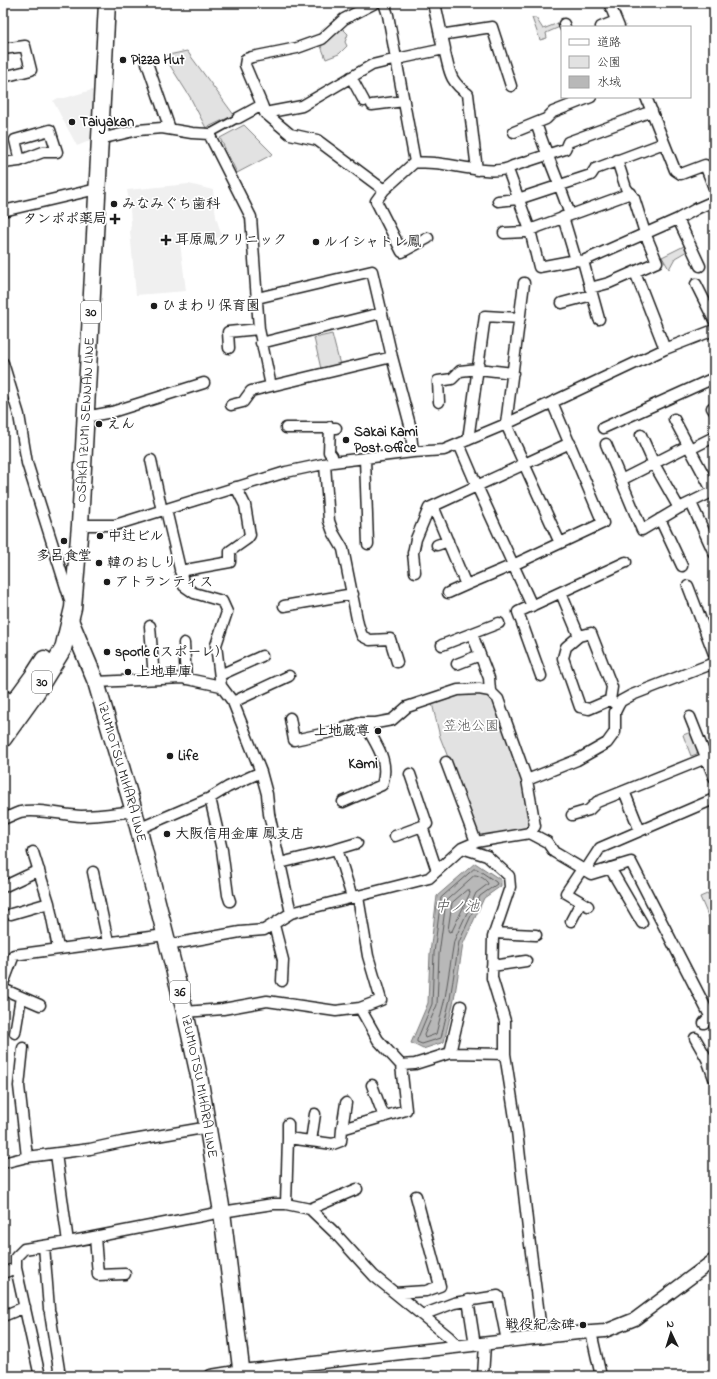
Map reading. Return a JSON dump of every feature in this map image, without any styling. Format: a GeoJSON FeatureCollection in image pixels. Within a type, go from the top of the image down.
{"type":"FeatureCollection","features":[{"type":"Feature","properties":{"kind":"main road","name":"OSAKA IZUMI SENNAN LINE"},"geometry":{"type":"LineString","coordinates":[[3,739],[36,693],[63,649],[71,614],[80,525],[107,3]]}},
{"type":"Feature","properties":{"kind":"main road","name":"IZUMIOTSU MIHARA LINE"},"geometry":{"type":"LineString","coordinates":[[71,614],[96,682],[134,811],[185,1012],[209,1127],[222,1212],[242,1374]]}},
{"type":"Feature","properties":{"kind":"main road","name":"30"},"geometry":{"type":"LineString","coordinates":[[3,717],[8,700],[33,676],[71,614]]}},
{"type":"Feature","properties":{"kind":"street"},"geometry":{"type":"LineString","coordinates":[[375,3],[344,19],[322,39],[297,48],[252,56],[246,59],[245,65],[263,109],[290,134],[317,140],[384,190]]}},
{"type":"Feature","properties":{"kind":"street"},"geometry":{"type":"LineString","coordinates":[[384,3],[397,59],[415,162]]}},
{"type":"Feature","properties":{"kind":"street"},"geometry":{"type":"LineString","coordinates":[[434,3],[440,35],[452,78],[459,88],[468,94],[477,170]]}},
{"type":"Feature","properties":{"kind":"street"},"geometry":{"type":"LineString","coordinates":[[606,26],[617,24],[609,3]]}},
{"type":"Feature","properties":{"kind":"street"},"geometry":{"type":"LineString","coordinates":[[440,35],[492,27],[511,86]]}},
{"type":"Feature","properties":{"kind":"street"},"geometry":{"type":"LineString","coordinates":[[3,49],[25,46],[31,70],[3,77]]}},
{"type":"Feature","properties":{"kind":"street"},"geometry":{"type":"LineString","coordinates":[[100,140],[138,130],[162,128],[209,134],[238,118],[263,109],[302,106],[372,65],[444,49]]}},
{"type":"Feature","properties":{"kind":"street"},"geometry":{"type":"LineString","coordinates":[[146,60],[170,129]]}},
{"type":"Feature","properties":{"kind":"street"},"geometry":{"type":"LineString","coordinates":[[351,77],[368,103],[404,101]]}},
{"type":"Feature","properties":{"kind":"street"},"geometry":{"type":"LineString","coordinates":[[514,132],[546,118],[553,112],[588,98]]}},
{"type":"Feature","properties":{"kind":"street"},"geometry":{"type":"LineString","coordinates":[[646,98],[675,170],[681,174],[705,165],[714,188]]}},
{"type":"Feature","properties":{"kind":"street"},"geometry":{"type":"LineString","coordinates":[[428,238],[402,252],[376,201],[384,190],[415,162],[434,163],[477,170],[508,170],[513,166],[565,149],[568,142],[652,111]]}},
{"type":"Feature","properties":{"kind":"street"},"geometry":{"type":"LineString","coordinates":[[536,123],[544,149],[560,185],[579,260],[591,291],[598,319]]}},
{"type":"Feature","properties":{"kind":"street"},"geometry":{"type":"LineString","coordinates":[[209,134],[251,217],[258,329],[271,386]]}},
{"type":"Feature","properties":{"kind":"street"},"geometry":{"type":"LineString","coordinates":[[498,201],[518,199],[591,175],[595,169],[664,143]]}},
{"type":"Feature","properties":{"kind":"street"},"geometry":{"type":"LineString","coordinates":[[562,303],[657,262],[645,233],[634,198],[626,188],[617,160]]}},
{"type":"Feature","properties":{"kind":"street"},"geometry":{"type":"LineString","coordinates":[[3,163],[20,161]]}},
{"type":"Feature","properties":{"kind":"street"},"geometry":{"type":"LineString","coordinates":[[508,170],[530,230],[539,267],[579,260],[678,219],[714,201]]}},
{"type":"Feature","properties":{"kind":"street"},"geometry":{"type":"LineString","coordinates":[[3,211],[97,189]]}},
{"type":"Feature","properties":{"kind":"street"},"geometry":{"type":"LineString","coordinates":[[504,234],[525,232],[631,193]]}},
{"type":"Feature","properties":{"kind":"street"},"geometry":{"type":"LineString","coordinates":[[678,219],[700,266]]}},
{"type":"Feature","properties":{"kind":"street"},"geometry":{"type":"LineString","coordinates":[[257,298],[372,271],[381,314],[410,425],[413,452]]}},
{"type":"Feature","properties":{"kind":"street"},"geometry":{"type":"LineString","coordinates":[[635,272],[665,349]]}},
{"type":"Feature","properties":{"kind":"street"},"geometry":{"type":"LineString","coordinates":[[524,284],[506,424],[560,543]]}},
{"type":"Feature","properties":{"kind":"street"},"geometry":{"type":"LineString","coordinates":[[696,284],[714,320]]}},
{"type":"Feature","properties":{"kind":"street"},"geometry":{"type":"LineString","coordinates":[[261,343],[381,314]]}},
{"type":"Feature","properties":{"kind":"street"},"geometry":{"type":"LineString","coordinates":[[520,318],[485,316],[478,370],[464,442],[477,486],[532,606]]}},
{"type":"Feature","properties":{"kind":"street"},"geometry":{"type":"LineString","coordinates":[[229,348],[228,332],[258,329]]}},
{"type":"Feature","properties":{"kind":"street"},"geometry":{"type":"LineString","coordinates":[[80,525],[115,525],[286,472],[329,463],[413,452],[444,450],[506,424],[665,349],[714,330]]}},
{"type":"Feature","properties":{"kind":"street"},"geometry":{"type":"LineString","coordinates":[[231,405],[243,402],[251,391],[392,357]]}},
{"type":"Feature","properties":{"kind":"street"},"geometry":{"type":"LineString","coordinates":[[3,363],[19,415],[27,463],[71,614]]}},
{"type":"Feature","properties":{"kind":"street"},"geometry":{"type":"LineString","coordinates":[[439,402],[438,381],[452,379],[460,371],[478,370],[513,373]]}},
{"type":"Feature","properties":{"kind":"street"},"geometry":{"type":"LineString","coordinates":[[603,428],[714,378]]}},
{"type":"Feature","properties":{"kind":"street"},"geometry":{"type":"LineString","coordinates":[[85,417],[119,410],[204,383]]}},
{"type":"Feature","properties":{"kind":"street"},"geometry":{"type":"LineString","coordinates":[[448,593],[513,565],[606,521],[552,402]]}},
{"type":"Feature","properties":{"kind":"street"},"geometry":{"type":"LineString","coordinates":[[606,444],[642,530],[679,508],[713,491],[674,419]]}},
{"type":"Feature","properties":{"kind":"street"},"geometry":{"type":"LineString","coordinates":[[286,428],[333,428],[329,452],[332,456],[329,463],[329,521],[333,532],[344,548],[358,624],[362,636],[370,640],[390,639],[397,662]]}},
{"type":"Feature","properties":{"kind":"street"},"geometry":{"type":"LineString","coordinates":[[641,435],[654,464],[679,508]]}},
{"type":"Feature","properties":{"kind":"street"},"geometry":{"type":"LineString","coordinates":[[621,480],[714,437]]}},
{"type":"Feature","properties":{"kind":"street"},"geometry":{"type":"LineString","coordinates":[[415,572],[413,553],[416,539],[429,508],[570,443]]}},
{"type":"Feature","properties":{"kind":"street"},"geometry":{"type":"LineString","coordinates":[[365,458],[368,544]]}},
{"type":"Feature","properties":{"kind":"street"},"geometry":{"type":"LineString","coordinates":[[151,460],[184,586],[194,593],[222,601],[227,612],[216,645],[221,686],[233,702],[261,772],[267,794],[269,814],[291,913]]}},
{"type":"Feature","properties":{"kind":"street"},"geometry":{"type":"LineString","coordinates":[[180,571],[230,562],[230,551],[247,539],[250,535],[245,505],[236,487]]}},
{"type":"Feature","properties":{"kind":"street"},"geometry":{"type":"LineString","coordinates":[[691,503],[714,554]]}},
{"type":"Feature","properties":{"kind":"street"},"geometry":{"type":"LineString","coordinates":[[433,506],[466,585]]}},
{"type":"Feature","properties":{"kind":"street"},"geometry":{"type":"LineString","coordinates":[[660,519],[682,566]]}},
{"type":"Feature","properties":{"kind":"street"},"geometry":{"type":"LineString","coordinates":[[437,545],[448,541]]}},
{"type":"Feature","properties":{"kind":"street"},"geometry":{"type":"LineString","coordinates":[[541,676],[518,612],[626,562]]}},
{"type":"Feature","properties":{"kind":"street"},"geometry":{"type":"LineString","coordinates":[[689,586],[714,654]]}},
{"type":"Feature","properties":{"kind":"street"},"geometry":{"type":"LineString","coordinates":[[561,593],[579,636]]}},
{"type":"Feature","properties":{"kind":"street"},"geometry":{"type":"LineString","coordinates":[[284,606],[353,594]]}},
{"type":"Feature","properties":{"kind":"street"},"geometry":{"type":"LineString","coordinates":[[442,645],[499,623]]}},
{"type":"Feature","properties":{"kind":"street"},"geometry":{"type":"LineString","coordinates":[[150,626],[154,679]]}},
{"type":"Feature","properties":{"kind":"street"},"geometry":{"type":"LineString","coordinates":[[527,780],[577,760],[607,743],[615,732],[615,712],[614,703],[612,687],[591,633],[579,636],[566,647],[563,658],[580,707],[589,709],[614,703],[621,701],[632,695],[714,663]]}},
{"type":"Feature","properties":{"kind":"street"},"geometry":{"type":"LineString","coordinates":[[472,634],[489,678],[490,691]]}},
{"type":"Feature","properties":{"kind":"street"},"geometry":{"type":"LineString","coordinates":[[184,643],[186,679]]}},
{"type":"Feature","properties":{"kind":"street"},"geometry":{"type":"LineString","coordinates":[[457,664],[480,655]]}},
{"type":"Feature","properties":{"kind":"street"},"geometry":{"type":"LineString","coordinates":[[220,675],[262,656]]}},
{"type":"Feature","properties":{"kind":"street"},"geometry":{"type":"LineString","coordinates":[[233,702],[289,676]]}},
{"type":"Feature","properties":{"kind":"street"},"geometry":{"type":"LineString","coordinates":[[96,682],[186,679],[221,686]]}},
{"type":"Feature","properties":{"kind":"street"},"geometry":{"type":"LineString","coordinates":[[290,718],[294,740],[336,731],[360,723],[365,724],[392,720],[407,707],[458,690],[479,689],[490,691],[498,699],[527,780],[535,826],[530,833]]}},
{"type":"Feature","properties":{"kind":"street"},"geometry":{"type":"LineString","coordinates":[[690,718],[714,777]]}},
{"type":"Feature","properties":{"kind":"street"},"geometry":{"type":"LineString","coordinates":[[343,802],[382,785],[384,778],[385,769],[383,758],[365,724]]}},
{"type":"Feature","properties":{"kind":"street"},"geometry":{"type":"LineString","coordinates":[[572,815],[589,810],[597,802],[706,758]]}},
{"type":"Feature","properties":{"kind":"street"},"geometry":{"type":"LineString","coordinates":[[446,762],[476,842]]}},
{"type":"Feature","properties":{"kind":"street"},"geometry":{"type":"LineString","coordinates":[[138,829],[210,798],[228,787],[261,772]]}},
{"type":"Feature","properties":{"kind":"street"},"geometry":{"type":"LineString","coordinates":[[395,836],[427,824],[410,774]]}},
{"type":"Feature","properties":{"kind":"street"},"geometry":{"type":"LineString","coordinates":[[624,791],[640,831]]}},
{"type":"Feature","properties":{"kind":"street"},"geometry":{"type":"LineString","coordinates":[[210,798],[222,850],[230,901]]}},
{"type":"Feature","properties":{"kind":"street"},"geometry":{"type":"LineString","coordinates":[[571,922],[584,904],[566,893],[600,848],[714,799]]}},
{"type":"Feature","properties":{"kind":"street"},"geometry":{"type":"LineString","coordinates":[[3,819],[20,812],[28,811],[83,816],[134,811]]}},
{"type":"Feature","properties":{"kind":"street"},"geometry":{"type":"LineString","coordinates":[[422,826],[437,871]]}},
{"type":"Feature","properties":{"kind":"street"},"geometry":{"type":"LineString","coordinates":[[3,957],[108,942],[166,940],[264,930],[291,913],[429,878],[462,848],[476,842],[530,833],[547,842],[554,852],[592,874],[631,862],[710,1016],[704,1023]]}},
{"type":"Feature","properties":{"kind":"street"},"geometry":{"type":"LineString","coordinates":[[280,863],[357,843]]}},
{"type":"Feature","properties":{"kind":"street"},"geometry":{"type":"LineString","coordinates":[[462,848],[487,856],[509,876],[510,887],[494,933],[492,978],[505,1021],[505,1054],[517,1131],[542,1338]]}},
{"type":"Feature","properties":{"kind":"street"},"geometry":{"type":"LineString","coordinates":[[185,1012],[223,1009],[267,1001],[336,1011],[360,1008],[381,1000],[368,956],[355,897],[338,849]]}},
{"type":"Feature","properties":{"kind":"street"},"geometry":{"type":"LineString","coordinates":[[33,852],[49,903],[58,948]]}},
{"type":"Feature","properties":{"kind":"street"},"geometry":{"type":"LineString","coordinates":[[610,868],[642,923]]}},
{"type":"Feature","properties":{"kind":"street"},"geometry":{"type":"LineString","coordinates":[[3,887],[39,870]]}},
{"type":"Feature","properties":{"kind":"street"},"geometry":{"type":"LineString","coordinates":[[93,872],[108,942]]}},
{"type":"Feature","properties":{"kind":"street"},"geometry":{"type":"LineString","coordinates":[[11,914],[49,903]]}},
{"type":"Feature","properties":{"kind":"street"},"geometry":{"type":"LineString","coordinates":[[274,925],[283,960],[282,982]]}},
{"type":"Feature","properties":{"kind":"street"},"geometry":{"type":"LineString","coordinates":[[494,933],[536,935]]}},
{"type":"Feature","properties":{"kind":"street"},"geometry":{"type":"LineString","coordinates":[[3,984],[14,955]]}},
{"type":"Feature","properties":{"kind":"street"},"geometry":{"type":"LineString","coordinates":[[492,966],[526,961]]}},
{"type":"Feature","properties":{"kind":"street"},"geometry":{"type":"LineString","coordinates":[[3,989],[40,1004]]}},
{"type":"Feature","properties":{"kind":"street"},"geometry":{"type":"LineString","coordinates":[[15,1033],[21,997]]}},
{"type":"Feature","properties":{"kind":"street"},"geometry":{"type":"LineString","coordinates":[[450,1053],[461,1006]]}},
{"type":"Feature","properties":{"kind":"street"},"geometry":{"type":"LineString","coordinates":[[342,1130],[406,1110],[401,1065],[378,1040],[360,1008]]}},
{"type":"Feature","properties":{"kind":"street"},"geometry":{"type":"LineString","coordinates":[[695,1038],[707,1059],[714,1078]]}},
{"type":"Feature","properties":{"kind":"street"},"geometry":{"type":"LineString","coordinates":[[23,1048],[19,1086],[27,1158]]}},
{"type":"Feature","properties":{"kind":"street"},"geometry":{"type":"LineString","coordinates":[[401,1065],[415,1064],[450,1053],[505,1054]]}},
{"type":"Feature","properties":{"kind":"street"},"geometry":{"type":"LineString","coordinates":[[372,1085],[384,1117]]}},
{"type":"Feature","properties":{"kind":"street"},"geometry":{"type":"LineString","coordinates":[[288,1138],[334,1144],[341,1141],[346,1103]]}},
{"type":"Feature","properties":{"kind":"street"},"geometry":{"type":"LineString","coordinates":[[311,1141],[315,1114]]}},
{"type":"Feature","properties":{"kind":"street"},"geometry":{"type":"LineString","coordinates":[[286,1204],[288,1124]]}},
{"type":"Feature","properties":{"kind":"street"},"geometry":{"type":"LineString","coordinates":[[3,1163],[209,1127]]}},
{"type":"Feature","properties":{"kind":"street"},"geometry":{"type":"LineString","coordinates":[[56,1154],[68,1242]]}},
{"type":"Feature","properties":{"kind":"street"},"geometry":{"type":"LineString","coordinates":[[310,1209],[357,1189]]}},
{"type":"Feature","properties":{"kind":"street"},"geometry":{"type":"LineString","coordinates":[[395,1293],[426,1292],[440,1286],[416,1196]]}},
{"type":"Feature","properties":{"kind":"street"},"geometry":{"type":"LineString","coordinates":[[42,1376],[39,1372],[16,1268],[16,1257],[24,1249],[273,1204],[286,1204],[310,1209],[334,1232],[374,1276],[449,1337],[458,1347]]}},
{"type":"Feature","properties":{"kind":"street"},"geometry":{"type":"LineString","coordinates":[[95,1237],[98,1275],[125,1274]]}},
{"type":"Feature","properties":{"kind":"street"},"geometry":{"type":"LineString","coordinates":[[44,1246],[49,1311],[60,1376]]}},
{"type":"Feature","properties":{"kind":"street"},"geometry":{"type":"LineString","coordinates":[[211,1376],[242,1374],[480,1344],[605,1331],[635,1319],[714,1260]]}},
{"type":"Feature","properties":{"kind":"street"},"geometry":{"type":"LineString","coordinates":[[3,1273],[16,1268]]}},
{"type":"Feature","properties":{"kind":"street"},"geometry":{"type":"LineString","coordinates":[[422,1315],[454,1303],[498,1296],[507,1342]]}},
{"type":"Feature","properties":{"kind":"street"},"geometry":{"type":"LineString","coordinates":[[468,1300],[480,1344],[483,1376]]}},
{"type":"Feature","properties":{"kind":"street"},"geometry":{"type":"LineString","coordinates":[[3,1316],[25,1307]]}},
{"type":"Feature","properties":{"kind":"street"},"geometry":{"type":"LineString","coordinates":[[591,1332],[601,1376]]}},
{"type":"Feature","properties":{"kind":"shaded area"},"geometry":{"type":"Polygon","coordinates":[[[95,89],[94,139],[77,146],[53,101],[58,98],[65,98],[95,89]]]}},
{"type":"Feature","properties":{"kind":"shaded area","name":"耳原鳳クリニック"},"geometry":{"type":"Polygon","coordinates":[[[189,184],[213,190],[216,217],[222,237],[180,243],[186,291],[136,295],[130,231],[130,209],[127,190],[189,184]]]}},
{"type":"Feature","properties":{"kind":"green space"},"geometry":{"type":"Polygon","coordinates":[[[532,18],[536,18],[543,29],[561,22],[562,26],[546,33],[547,38],[540,40],[532,18]]]}},
{"type":"Feature","properties":{"kind":"green space"},"geometry":{"type":"Polygon","coordinates":[[[341,27],[348,34],[345,42],[347,46],[339,54],[326,59],[321,46],[331,39],[341,27]]]}},
{"type":"Feature","properties":{"kind":"green space"},"geometry":{"type":"Polygon","coordinates":[[[187,51],[234,115],[206,128],[190,97],[164,56],[187,51]]]}},
{"type":"Feature","properties":{"kind":"green space"},"geometry":{"type":"Polygon","coordinates":[[[244,125],[273,154],[237,173],[220,138],[244,125]]]}},
{"type":"Feature","properties":{"kind":"green space"},"geometry":{"type":"Polygon","coordinates":[[[684,246],[687,251],[675,258],[669,269],[662,257],[684,246]]]}},
{"type":"Feature","properties":{"kind":"green space"},"geometry":{"type":"Polygon","coordinates":[[[332,334],[340,365],[321,369],[314,338],[332,334]]]}},
{"type":"Feature","properties":{"kind":"green space","name":"笠池公園"},"geometry":{"type":"Polygon","coordinates":[[[479,692],[489,695],[497,703],[524,783],[531,825],[528,829],[479,836],[440,737],[432,703],[449,696],[479,692]]]}},
{"type":"Feature","properties":{"kind":"green space"},"geometry":{"type":"Polygon","coordinates":[[[691,732],[698,750],[697,754],[691,756],[683,735],[691,732]]]}},
{"type":"Feature","properties":{"kind":"green space"},"geometry":{"type":"Polygon","coordinates":[[[714,891],[714,924],[712,925],[700,897],[714,891]]]}},
{"type":"Feature","properties":{"kind":"water","name":"中ノ池"},"geometry":{"type":"Polygon","coordinates":[[[475,863],[501,880],[501,886],[484,898],[463,944],[454,1000],[444,1042],[423,1049],[411,1043],[428,1003],[430,953],[437,896],[475,863]]]}},
{"type":"Feature","properties":{"kind":"place","name":"Pizza Hut"},"geometry":{"type":"Point","coordinates":[123,60]}},
{"type":"Feature","properties":{"kind":"place","name":"Taiyakan"},"geometry":{"type":"Point","coordinates":[72,122]}},
{"type":"Feature","properties":{"kind":"place","name":"みなみぐち歯科"},"geometry":{"type":"Point","coordinates":[114,204]}},
{"type":"Feature","properties":{"kind":"place","name":"タンポポ薬局"},"geometry":{"type":"Point","coordinates":[115,219]}},
{"type":"Feature","properties":{"kind":"place","name":"耳原鳳クリニック"},"geometry":{"type":"Point","coordinates":[166,240]}},
{"type":"Feature","properties":{"kind":"place","name":"ルイシャトレ鳳"},"geometry":{"type":"Point","coordinates":[316,242]}},
{"type":"Feature","properties":{"kind":"place","name":"ひまわり保育園"},"geometry":{"type":"Point","coordinates":[154,306]}},
{"type":"Feature","properties":{"kind":"place","name":"えん"},"geometry":{"type":"Point","coordinates":[99,424]}},
{"type":"Feature","properties":{"kind":"place","name":"Sakai Kami Post Office"},"geometry":{"type":"Point","coordinates":[346,440]}},
{"type":"Feature","properties":{"kind":"place","name":"中辻ビル"},"geometry":{"type":"Point","coordinates":[100,536]}},
{"type":"Feature","properties":{"kind":"place","name":"多呂食堂"},"geometry":{"type":"Point","coordinates":[64,541]}},
{"type":"Feature","properties":{"kind":"place","name":"韓のおしり"},"geometry":{"type":"Point","coordinates":[99,563]}},
{"type":"Feature","properties":{"kind":"place","name":"アトランティス"},"geometry":{"type":"Point","coordinates":[107,582]}},
{"type":"Feature","properties":{"kind":"place","name":"sporle (スポーレ）"},"geometry":{"type":"Point","coordinates":[107,652]}},
{"type":"Feature","properties":{"kind":"place","name":"上地車庫"},"geometry":{"type":"Point","coordinates":[128,672]}},
{"type":"Feature","properties":{"kind":"place","name":"上地蔵尊"},"geometry":{"type":"Point","coordinates":[378,731]}},
{"type":"Feature","properties":{"kind":"place","name":"Life"},"geometry":{"type":"Point","coordinates":[170,756]}},
{"type":"Feature","properties":{"kind":"place","name":"大阪信用金庫 鳳支店"},"geometry":{"type":"Point","coordinates":[167,834]}},
{"type":"Feature","properties":{"kind":"place","name":"戦役紀念碑"},"geometry":{"type":"Point","coordinates":[583,1325]}},
{"type":"Feature","properties":{"kind":"district","name":"Kami"},"geometry":{"type":"Point","coordinates":[363,764]}}]}
